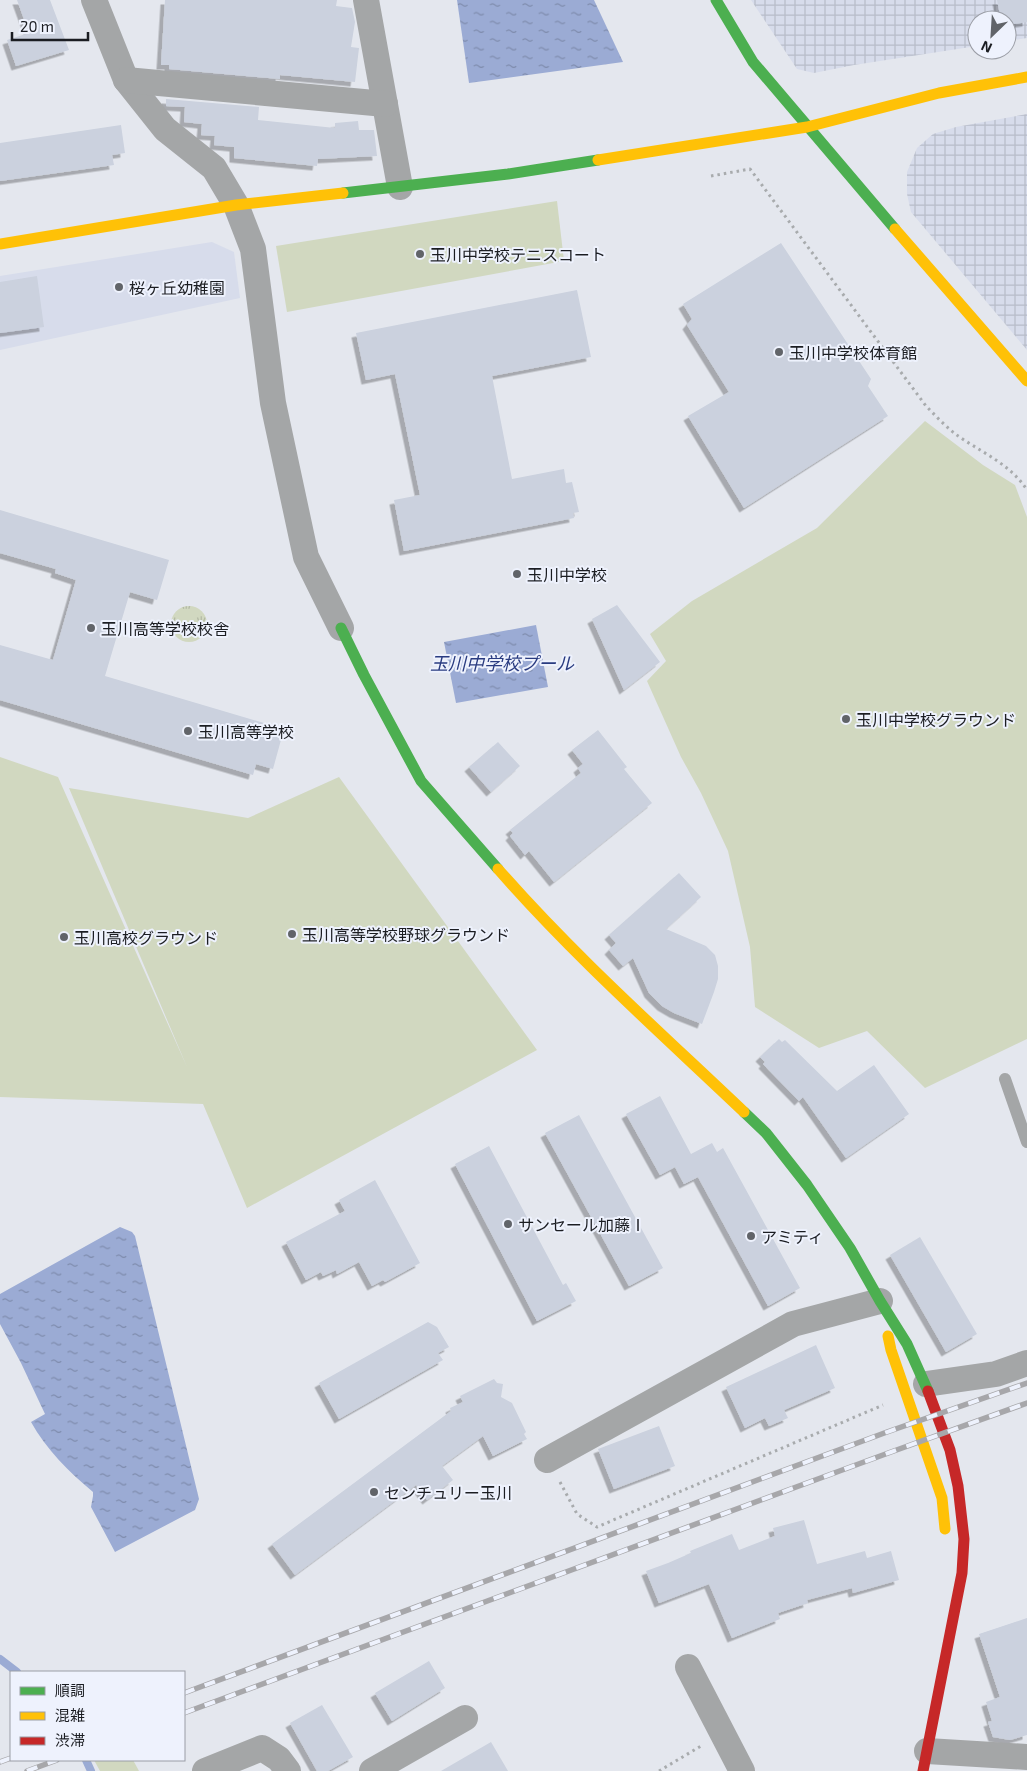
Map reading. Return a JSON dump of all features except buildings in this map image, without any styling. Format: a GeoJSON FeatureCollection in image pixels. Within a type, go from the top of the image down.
{"type":"FeatureCollection","features":[{"type":"Feature","properties":{"kind":"street"},"geometry":{"type":"LineString","coordinates":[[94,0],[126,80],[165,129],[214,168],[236,205],[253,249],[273,403],[306,557],[364,675],[421,781],[521,895],[612,986],[766,1134],[807,1186],[845,1240],[907,1344],[942,1498],[948,1545]]}},
{"type":"Feature","properties":{"kind":"street"},"geometry":{"type":"LineString","coordinates":[[366,0],[400,187]]}},
{"type":"Feature","properties":{"kind":"street"},"geometry":{"type":"LineString","coordinates":[[716,0],[753,62],[1027,381]]}},
{"type":"Feature","properties":{"kind":"street"},"geometry":{"type":"LineString","coordinates":[[0,244],[236,205],[508,174],[807,127],[939,94],[1027,77]]}},
{"type":"Feature","properties":{"kind":"street"},"geometry":{"type":"LineString","coordinates":[[126,80],[385,104]]}},
{"type":"Feature","properties":{"kind":"street"},"geometry":{"type":"LineString","coordinates":[[880,1301],[891,1350],[916,1389],[950,1450],[958,1486],[964,1539],[962,1573],[925,1761],[1027,1757]]}},
{"type":"Feature","properties":{"kind":"street"},"geometry":{"type":"LineString","coordinates":[[548,1460],[793,1324],[880,1301]]}},
{"type":"Feature","properties":{"kind":"street"},"geometry":{"type":"LineString","coordinates":[[916,1389],[996,1374],[1027,1363]]}},
{"type":"Feature","properties":{"kind":"street"},"geometry":{"type":"LineString","coordinates":[[949,1579],[954,1609]]}},
{"type":"Feature","properties":{"kind":"street"},"geometry":{"type":"LineString","coordinates":[[688,1667],[742,1771]]}},
{"type":"Feature","properties":{"kind":"street"},"geometry":{"type":"LineString","coordinates":[[372,1771],[465,1718]]}},
{"type":"Feature","properties":{"kind":"street"},"geometry":{"type":"LineString","coordinates":[[205,1771],[262,1748],[280,1759],[288,1771]]}},
{"type":"Feature","properties":{"kind":"lane"},"geometry":{"type":"LineString","coordinates":[[1005,1078],[1027,1142]]}},
{"type":"Feature","properties":{"kind":"path"},"geometry":{"type":"LineString","coordinates":[[711,176],[750,169],[926,406],[953,432],[1020,479],[1027,490]]}},
{"type":"Feature","properties":{"kind":"path"},"geometry":{"type":"LineString","coordinates":[[548,1460],[577,1514],[597,1527],[916,1389]]}},
{"type":"Feature","properties":{"kind":"path"},"geometry":{"type":"LineString","coordinates":[[659,1771],[723,1734]]}},
{"type":"Feature","properties":{"kind":"shaded area"},"geometry":{"type":"Polygon","coordinates":[[[751,0],[1027,0],[1027,38],[1017,40],[1017,10],[967,10],[967,48],[814,73],[797,69],[751,0]]]}},
{"type":"Feature","properties":{"kind":"shaded area"},"geometry":{"type":"Polygon","coordinates":[[[1027,114],[1027,350],[911,212],[907,194],[907,172],[917,148],[933,134],[956,127],[1027,114]]]}},
{"type":"Feature","properties":{"kind":"shaded area","name":"桜ヶ丘幼稚園"},"geometry":{"type":"Polygon","coordinates":[[[212,242],[234,252],[240,298],[0,350],[0,276],[212,242]]]}},
{"type":"Feature","properties":{"kind":"green space","name":"玉川中学校テニスコート"},"geometry":{"type":"Polygon","coordinates":[[[557,201],[564,261],[287,312],[276,246],[557,201]]]}},
{"type":"Feature","properties":{"kind":"green space","name":"玉川中学校グラウンド"},"geometry":{"type":"Polygon","coordinates":[[[925,421],[983,465],[1015,485],[1027,517],[1027,1039],[925,1088],[867,1031],[819,1048],[755,1007],[750,947],[728,851],[701,793],[681,757],[647,681],[666,661],[650,634],[692,601],[817,528],[925,421]]]}},
{"type":"Feature","properties":{"kind":"green space"},"geometry":{"type":"Polygon","coordinates":[[[189,606],[196,607],[202,611],[206,617],[206,631],[202,637],[196,641],[189,642],[182,641],[176,637],[172,631],[171,624],[172,617],[176,611],[182,607],[189,606]]]}},
{"type":"Feature","properties":{"kind":"green space","name":"玉川高等学校野球グラウンド"},"geometry":{"type":"Polygon","coordinates":[[[0,757],[58,777],[187,1067],[69,788],[248,818],[339,777],[537,1050],[247,1208],[203,1104],[0,1097],[0,757]]]}},
{"type":"Feature","properties":{"kind":"green space"},"geometry":{"type":"Polygon","coordinates":[[[95,1761],[134,1761],[139,1771],[100,1771],[95,1761]]]}},
{"type":"Feature","properties":{"kind":"water"},"geometry":{"type":"Polygon","coordinates":[[[457,0],[594,0],[623,62],[469,83],[457,0]]]}},
{"type":"Feature","properties":{"kind":"water","name":"玉川中学校プール"},"geometry":{"type":"Polygon","coordinates":[[[536,625],[548,687],[456,703],[444,642],[536,625]]]}},
{"type":"Feature","properties":{"kind":"water"},"geometry":{"type":"Polygon","coordinates":[[[120,1227],[132,1232],[135,1236],[199,1499],[195,1510],[115,1552],[91,1507],[93,1492],[59,1460],[31,1422],[45,1414],[0,1324],[0,1294],[120,1227]]]}},
{"type":"Feature","properties":{"kind":"waterway"},"geometry":{"type":"LineString","coordinates":[[0,1659],[16,1671]]}},
{"type":"Feature","properties":{"kind":"waterway"},"geometry":{"type":"LineString","coordinates":[[86,1761],[91,1771]]}},
{"type":"Feature","properties":{"kind":"railway"},"geometry":{"type":"LineString","coordinates":[[185,1693],[887,1432],[1027,1383]]}},
{"type":"Feature","properties":{"kind":"railway"},"geometry":{"type":"LineString","coordinates":[[185,1713],[1027,1403]]}},
{"type":"Feature","properties":{"kind":"railway"},"geometry":{"type":"LineString","coordinates":[[0,1762],[10,1758]]}},
{"type":"Feature","properties":{"kind":"railway"},"geometry":{"type":"LineString","coordinates":[[27,1771],[54,1761]]}},
{"type":"Feature","properties":{"kind":"traffic: fast"},"geometry":{"type":"LineString","coordinates":[[716,0],[753,62],[895,229]]}},
{"type":"Feature","properties":{"kind":"traffic: fast"},"geometry":{"type":"LineString","coordinates":[[343,193],[508,174],[598,160]]}},
{"type":"Feature","properties":{"kind":"traffic: fast"},"geometry":{"type":"LineString","coordinates":[[341,628],[421,781],[498,869]]}},
{"type":"Feature","properties":{"kind":"traffic: fast"},"geometry":{"type":"LineString","coordinates":[[744,1112],[766,1133],[807,1185],[850,1248],[907,1344],[928,1391]]}},
{"type":"Feature","properties":{"kind":"traffic: slow"},"geometry":{"type":"LineString","coordinates":[[598,160],[807,127],[939,93],[1027,77]]}},
{"type":"Feature","properties":{"kind":"traffic: slow"},"geometry":{"type":"LineString","coordinates":[[0,244],[236,205],[343,193]]}},
{"type":"Feature","properties":{"kind":"traffic: slow"},"geometry":{"type":"LineString","coordinates":[[895,229],[1027,381]]}},
{"type":"Feature","properties":{"kind":"traffic: slow"},"geometry":{"type":"LineString","coordinates":[[498,869],[587,963],[744,1112]]}},
{"type":"Feature","properties":{"kind":"traffic: slow"},"geometry":{"type":"LineString","coordinates":[[888,1336],[891,1350],[942,1498],[945,1529]]}},
{"type":"Feature","properties":{"kind":"traffic: jam"},"geometry":{"type":"LineString","coordinates":[[923,1771],[962,1573],[964,1539],[958,1486],[950,1450],[928,1391]]}},
{"type":"Feature","properties":{"kind":"place","name":"玉川中学校テニスコート"},"geometry":{"type":"Point","coordinates":[420,254]}},
{"type":"Feature","properties":{"kind":"place","name":"桜ヶ丘幼稚園"},"geometry":{"type":"Point","coordinates":[119,287]}},
{"type":"Feature","properties":{"kind":"place","name":"玉川中学校体育館"},"geometry":{"type":"Point","coordinates":[779,352]}},
{"type":"Feature","properties":{"kind":"place","name":"玉川中学校"},"geometry":{"type":"Point","coordinates":[517,574]}},
{"type":"Feature","properties":{"kind":"place","name":"玉川高等学校校舎"},"geometry":{"type":"Point","coordinates":[91,628]}},
{"type":"Feature","properties":{"kind":"place","name":"玉川中学校グラウンド"},"geometry":{"type":"Point","coordinates":[846,719]}},
{"type":"Feature","properties":{"kind":"place","name":"玉川高等学校"},"geometry":{"type":"Point","coordinates":[188,731]}},
{"type":"Feature","properties":{"kind":"place","name":"玉川高等学校野球グラウンド"},"geometry":{"type":"Point","coordinates":[292,934]}},
{"type":"Feature","properties":{"kind":"place","name":"玉川高校グラウンド"},"geometry":{"type":"Point","coordinates":[64,937]}},
{"type":"Feature","properties":{"kind":"place","name":"サンセール加藤Ⅰ"},"geometry":{"type":"Point","coordinates":[508,1224]}},
{"type":"Feature","properties":{"kind":"place","name":"アミティ"},"geometry":{"type":"Point","coordinates":[751,1236]}},
{"type":"Feature","properties":{"kind":"place","name":"センチュリー玉川"},"geometry":{"type":"Point","coordinates":[374,1492]}}]}
